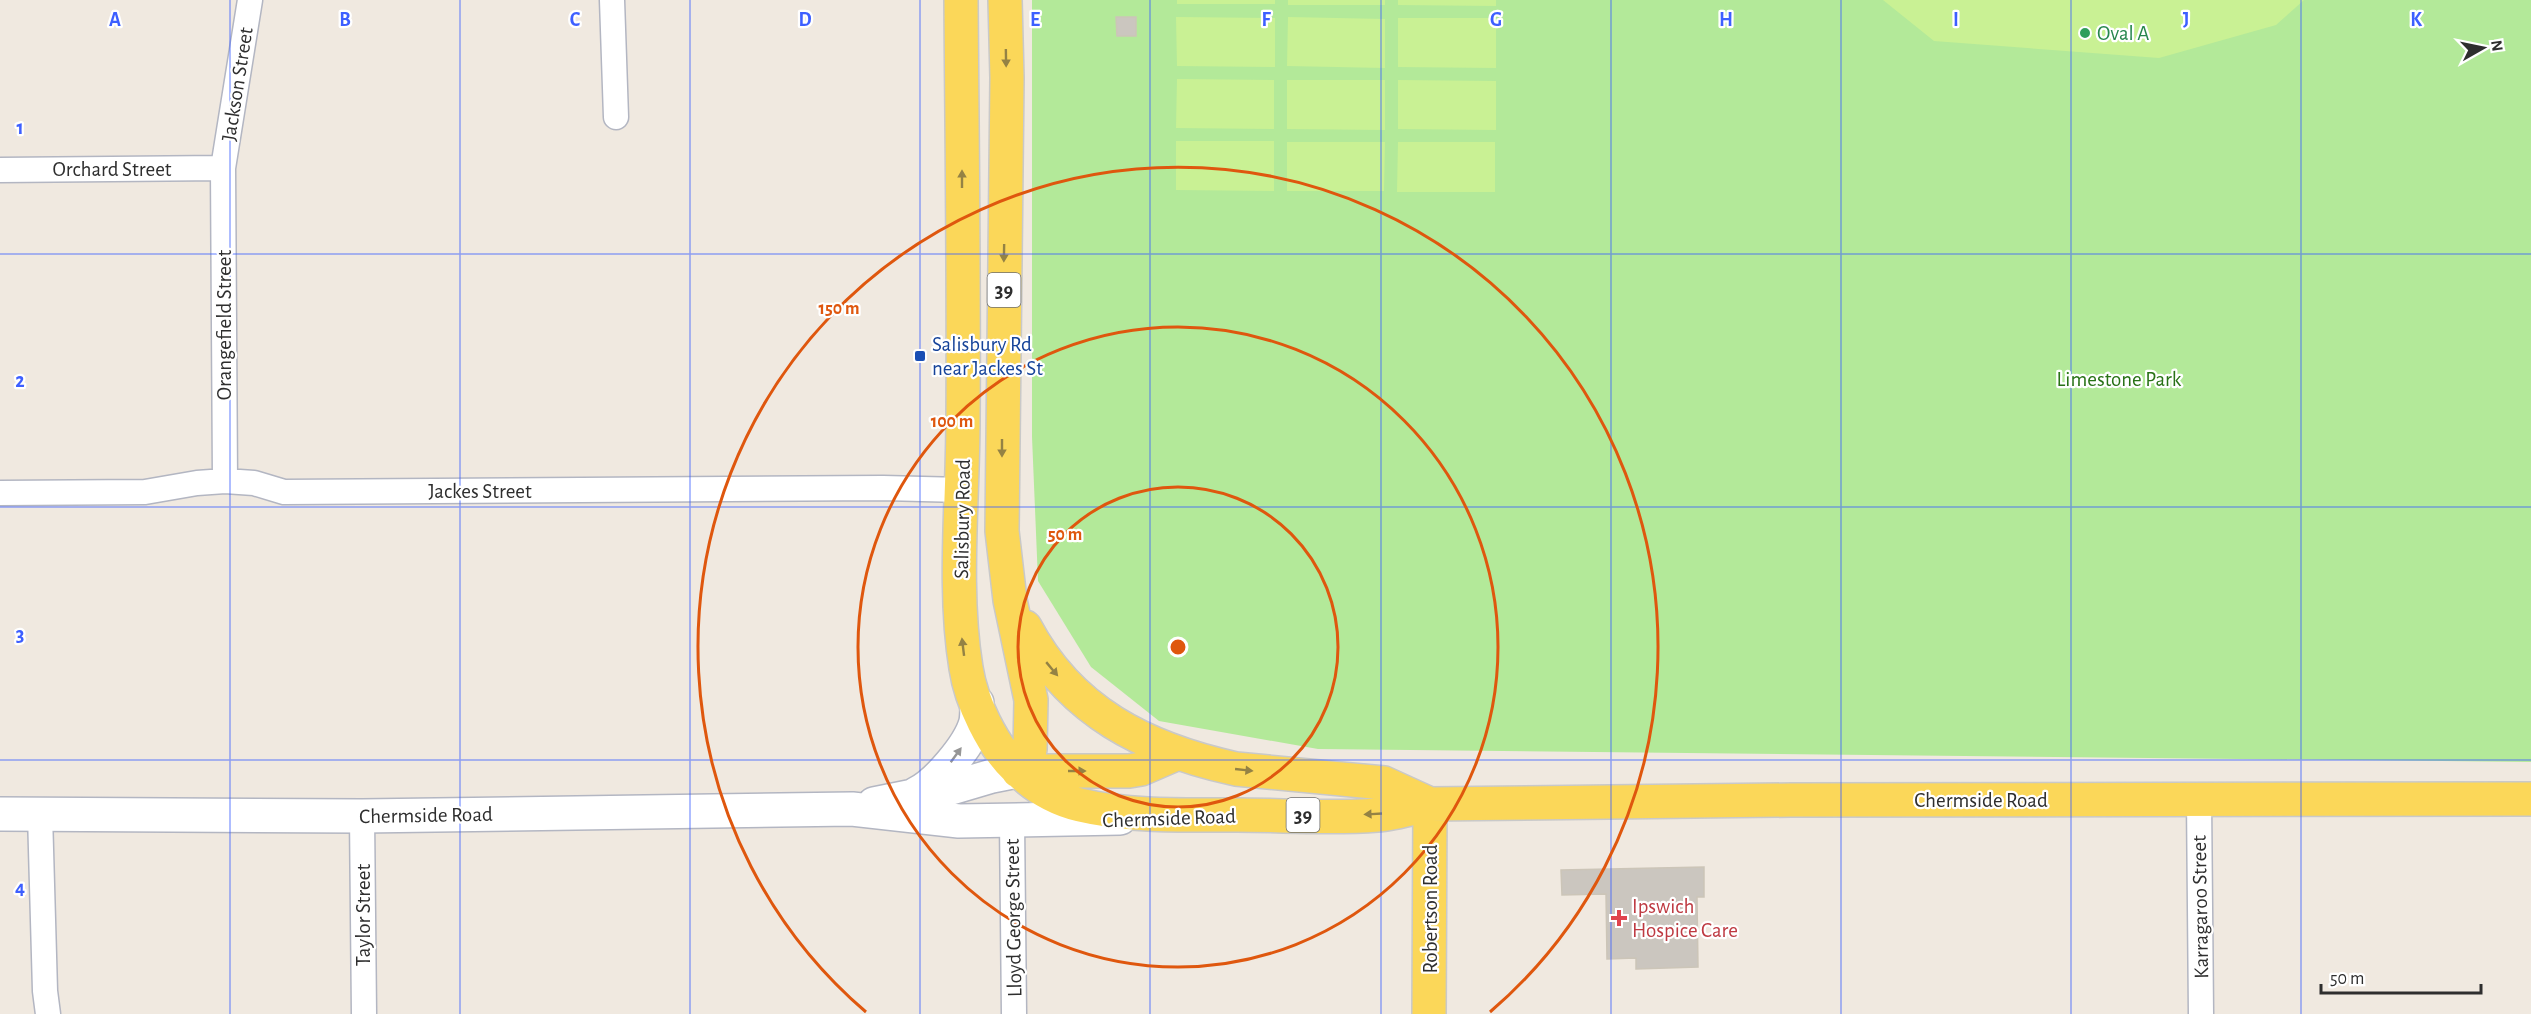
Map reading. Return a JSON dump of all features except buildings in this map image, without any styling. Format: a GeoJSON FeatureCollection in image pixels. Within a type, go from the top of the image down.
{"type":"FeatureCollection","features":[{"type":"Feature","properties":{"kind":"main road","name":"Salisbury Road"},"geometry":{"type":"LineString","coordinates":[[961,0],[962,490],[960,531],[962,639],[966,672],[977,704],[992,736],[1018,771],[1040,789],[1058,798],[1081,805],[1176,815]]}},
{"type":"Feature","properties":{"kind":"main road","name":"Salisbury Road"},"geometry":{"type":"LineString","coordinates":[[1005,0],[1007,78],[1003,540],[1007,579],[1031,700],[1030,750],[1018,771]]}},
{"type":"Feature","properties":{"kind":"main road"},"geometry":{"type":"LineString","coordinates":[[962,490],[1002,491]]}},
{"type":"Feature","properties":{"kind":"main road","name":"Salisbury Road"},"geometry":{"type":"LineString","coordinates":[[1007,579],[1024,624],[1036,646],[1048,665],[1074,694],[1126,731],[1183,754]]}},
{"type":"Feature","properties":{"kind":"main road","name":"Chermside Road"},"geometry":{"type":"LineString","coordinates":[[1018,771],[1129,771],[1183,754],[1236,769],[1384,783],[1430,804]]}},
{"type":"Feature","properties":{"kind":"main road","name":"Chermside Road"},"geometry":{"type":"LineString","coordinates":[[1176,815],[1378,815],[1430,804],[2531,799]]}},
{"type":"Feature","properties":{"kind":"main road","name":"Robertson Road"},"geometry":{"type":"LineString","coordinates":[[1429,1014],[1430,804]]}},
{"type":"Feature","properties":{"kind":"street","name":"Jackson Street"},"geometry":{"type":"LineString","coordinates":[[223,168],[250,0]]}},
{"type":"Feature","properties":{"kind":"street"},"geometry":{"type":"LineString","coordinates":[[612,0],[616,117]]}},
{"type":"Feature","properties":{"kind":"street","name":"Orchard Street"},"geometry":{"type":"LineString","coordinates":[[0,170],[223,168]]}},
{"type":"Feature","properties":{"kind":"street","name":"Orangefield Street"},"geometry":{"type":"LineString","coordinates":[[223,168],[225,481]]}},
{"type":"Feature","properties":{"kind":"street","name":"Jackes Street"},"geometry":{"type":"LineString","coordinates":[[0,493],[145,492],[197,483],[225,481],[254,483],[284,492],[883,488],[962,490]]}},
{"type":"Feature","properties":{"kind":"street"},"geometry":{"type":"LineString","coordinates":[[911,805],[943,772],[967,739],[975,723],[977,704]]}},
{"type":"Feature","properties":{"kind":"street","name":"Chermside Road"},"geometry":{"type":"LineString","coordinates":[[0,814],[362,816],[852,809],[911,805],[948,789],[1018,771]]}},
{"type":"Feature","properties":{"kind":"street","name":"Karragaroo Street"},"geometry":{"type":"LineString","coordinates":[[2199,799],[2201,1014]]}},
{"type":"Feature","properties":{"kind":"street","name":"Chermside Road"},"geometry":{"type":"LineString","coordinates":[[911,805],[960,821],[1087,821],[1176,815]]}},
{"type":"Feature","properties":{"kind":"street"},"geometry":{"type":"LineString","coordinates":[[40,814],[45,991],[48,1014]]}},
{"type":"Feature","properties":{"kind":"street","name":"Taylor Street"},"geometry":{"type":"LineString","coordinates":[[362,816],[364,1014]]}},
{"type":"Feature","properties":{"kind":"street","name":"Lloyd George Street"},"geometry":{"type":"LineString","coordinates":[[1012,821],[1014,1014]]}},
{"type":"Feature","properties":{"kind":"green space","name":"Limestone Park"},"geometry":{"type":"Polygon","coordinates":[[[1032,0],[2531,0],[2531,762],[1318,749],[1159,721],[1091,667],[1038,581],[1032,437],[1032,0]]]}},
{"type":"Feature","properties":{"kind":"green space"},"geometry":{"type":"Polygon","coordinates":[[[1177,0],[1275,0],[1275,4],[1177,4],[1177,0]]]}},
{"type":"Feature","properties":{"kind":"green space"},"geometry":{"type":"Polygon","coordinates":[[[1288,0],[1385,0],[1385,5],[1288,5],[1288,0]]]}},
{"type":"Feature","properties":{"kind":"green space"},"geometry":{"type":"Polygon","coordinates":[[[1398,0],[1496,0],[1496,6],[1398,5],[1398,0]]]}},
{"type":"Feature","properties":{"kind":"green space","name":"Oval A"},"geometry":{"type":"Polygon","coordinates":[[[1883,0],[2304,0],[2276,25],[2159,58],[1934,41],[1883,0]]]}},
{"type":"Feature","properties":{"kind":"green space"},"geometry":{"type":"Polygon","coordinates":[[[1176,17],[1275,18],[1275,67],[1177,66],[1176,17]]]}},
{"type":"Feature","properties":{"kind":"green space"},"geometry":{"type":"Polygon","coordinates":[[[1288,17],[1385,19],[1385,68],[1287,66],[1288,17]]]}},
{"type":"Feature","properties":{"kind":"green space"},"geometry":{"type":"Polygon","coordinates":[[[1398,18],[1496,18],[1496,68],[1398,67],[1398,18]]]}},
{"type":"Feature","properties":{"kind":"green space"},"geometry":{"type":"Polygon","coordinates":[[[1177,79],[1274,80],[1274,129],[1176,128],[1177,79]]]}},
{"type":"Feature","properties":{"kind":"green space"},"geometry":{"type":"Polygon","coordinates":[[[1287,80],[1385,80],[1385,130],[1287,129],[1287,80]]]}},
{"type":"Feature","properties":{"kind":"green space"},"geometry":{"type":"Polygon","coordinates":[[[1398,80],[1496,81],[1496,130],[1398,129],[1398,80]]]}},
{"type":"Feature","properties":{"kind":"green space"},"geometry":{"type":"Polygon","coordinates":[[[1176,141],[1274,141],[1274,191],[1176,190],[1176,141]]]}},
{"type":"Feature","properties":{"kind":"green space"},"geometry":{"type":"Polygon","coordinates":[[[1287,142],[1385,142],[1384,191],[1287,191],[1287,142]]]}},
{"type":"Feature","properties":{"kind":"green space"},"geometry":{"type":"Polygon","coordinates":[[[1398,142],[1495,142],[1495,192],[1397,192],[1398,142]]]}},
{"type":"Feature","properties":{"kind":"place","name":"Oval A"},"geometry":{"type":"Point","coordinates":[2085,33]}},
{"type":"Feature","properties":{"kind":"place","name":"Salisbury Rd near Jackes St"},"geometry":{"type":"Point","coordinates":[920,356]}},
{"type":"Feature","properties":{"kind":"place","name":"Ipswich Hospice Care"},"geometry":{"type":"Point","coordinates":[1619,918]}}]}
